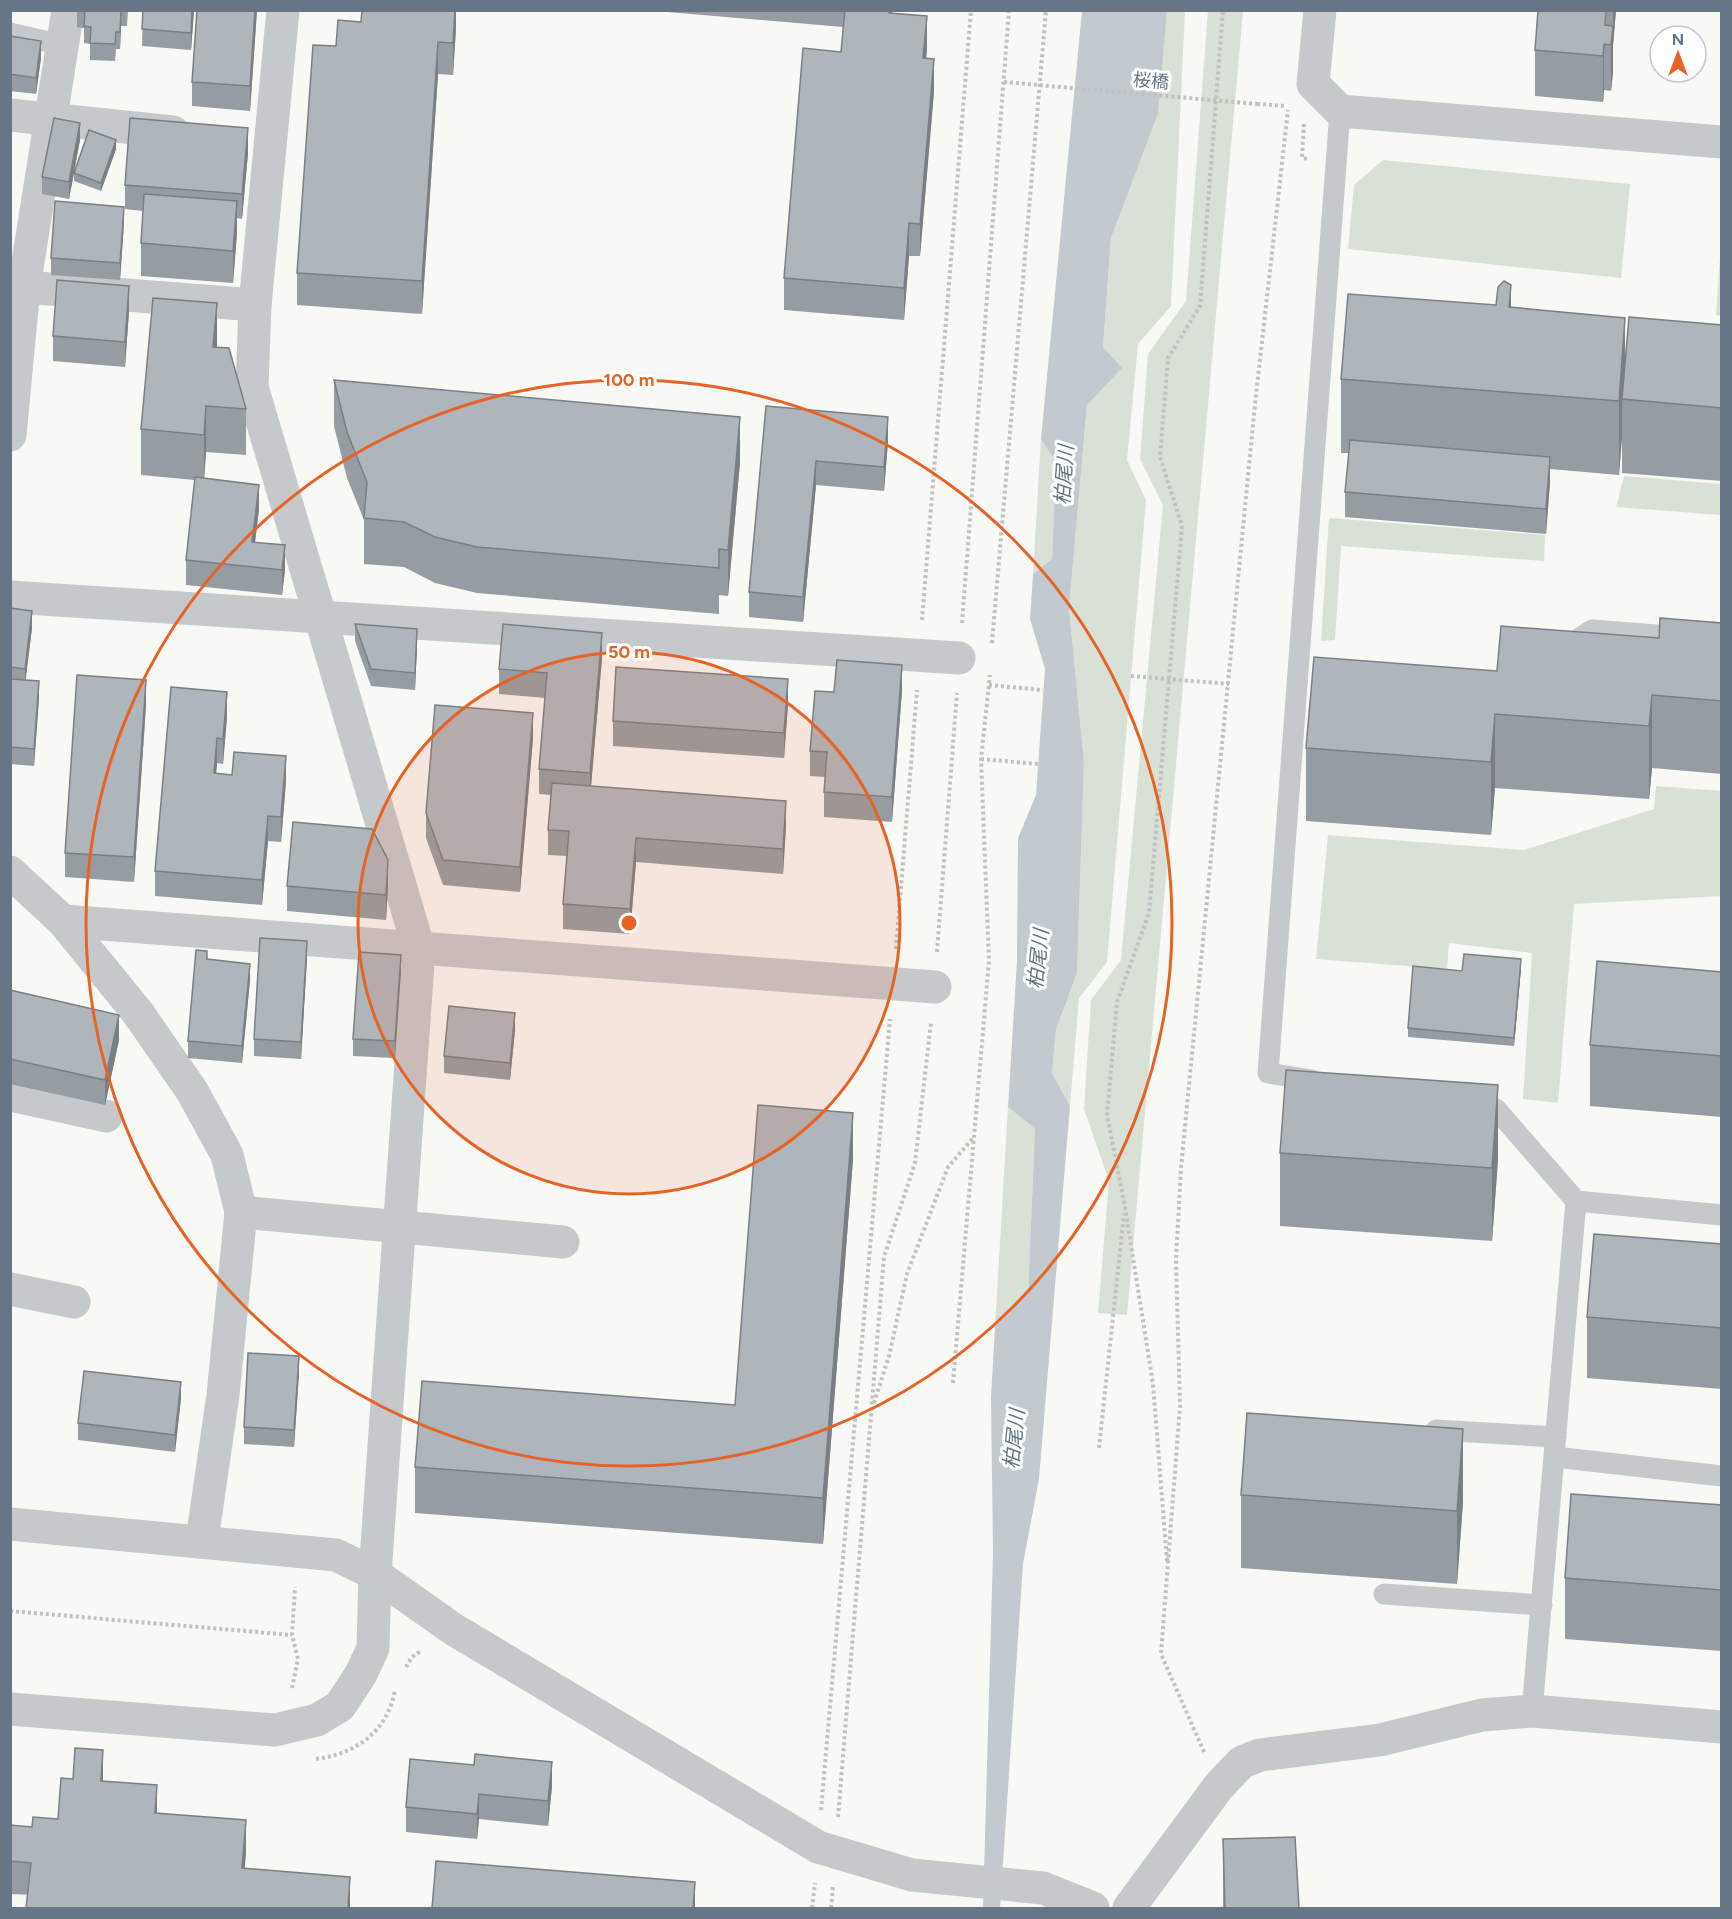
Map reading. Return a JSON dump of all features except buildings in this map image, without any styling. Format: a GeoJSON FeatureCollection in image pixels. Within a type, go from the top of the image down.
{"type":"FeatureCollection","features":[{"type":"Feature","properties":{"kind":"street"},"geometry":{"type":"LineString","coordinates":[[10,435],[24,287],[68,10]]}},
{"type":"Feature","properties":{"kind":"street"},"geometry":{"type":"LineString","coordinates":[[10,1709],[275,1730],[317,1720],[340,1706],[361,1674],[373,1648],[375,1574],[419,949],[252,387],[255,305],[255,141],[283,10]]}},
{"type":"Feature","properties":{"kind":"street"},"geometry":{"type":"LineString","coordinates":[[1320,10],[1313,84],[1340,111],[1722,142]]}},
{"type":"Feature","properties":{"kind":"street"},"geometry":{"type":"LineString","coordinates":[[10,115],[206,136]]}},
{"type":"Feature","properties":{"kind":"street"},"geometry":{"type":"LineString","coordinates":[[24,287],[255,305]]}},
{"type":"Feature","properties":{"kind":"street"},"geometry":{"type":"LineString","coordinates":[[10,597],[959,658]]}},
{"type":"Feature","properties":{"kind":"street"},"geometry":{"type":"LineString","coordinates":[[10,872],[63,921],[138,1013],[192,1091],[227,1155],[241,1212],[223,1395],[202,1540]]}},
{"type":"Feature","properties":{"kind":"street"},"geometry":{"type":"LineString","coordinates":[[63,921],[935,987]]}},
{"type":"Feature","properties":{"kind":"street"},"geometry":{"type":"LineString","coordinates":[[10,1095],[106,1116]]}},
{"type":"Feature","properties":{"kind":"street"},"geometry":{"type":"LineString","coordinates":[[241,1212],[563,1242]]}},
{"type":"Feature","properties":{"kind":"street"},"geometry":{"type":"LineString","coordinates":[[10,1289],[74,1302]]}},
{"type":"Feature","properties":{"kind":"street"},"geometry":{"type":"LineString","coordinates":[[10,1524],[336,1554],[375,1574],[453,1629],[818,1847],[912,1875],[1010,1883],[1060,1894],[1094,1908]]}},
{"type":"Feature","properties":{"kind":"street"},"geometry":{"type":"LineString","coordinates":[[1129,1908],[1219,1786],[1242,1762],[1260,1755],[1380,1740],[1482,1715],[1532,1710],[1722,1727]]}},
{"type":"Feature","properties":{"kind":"lane"},"geometry":{"type":"LineString","coordinates":[[10,33],[62,45]]}},
{"type":"Feature","properties":{"kind":"lane"},"geometry":{"type":"LineString","coordinates":[[1336,1084],[1268,1073],[1340,111]]}},
{"type":"Feature","properties":{"kind":"lane"},"geometry":{"type":"LineString","coordinates":[[1544,662],[1592,630],[1722,640]]}},
{"type":"Feature","properties":{"kind":"lane"},"geometry":{"type":"LineString","coordinates":[[1299,666],[1322,668]]}},
{"type":"Feature","properties":{"kind":"lane"},"geometry":{"type":"LineString","coordinates":[[1451,1102],[1496,1109],[1576,1201],[1722,1215]]}},
{"type":"Feature","properties":{"kind":"lane"},"geometry":{"type":"LineString","coordinates":[[1532,1710],[1576,1201]]}},
{"type":"Feature","properties":{"kind":"lane"},"geometry":{"type":"LineString","coordinates":[[1415,1429],[1555,1447],[1722,1476]]}},
{"type":"Feature","properties":{"kind":"lane"},"geometry":{"type":"LineString","coordinates":[[1384,1594],[1542,1605]]}},
{"type":"Feature","properties":{"kind":"path"},"geometry":{"type":"LineString","coordinates":[[846,1857],[872,1409],[884,1257],[915,1163],[935,987],[1009,10]]}},
{"type":"Feature","properties":{"kind":"path"},"geometry":{"type":"LineString","coordinates":[[992,652],[1046,10]]}},
{"type":"Feature","properties":{"kind":"path"},"geometry":{"type":"LineString","coordinates":[[1168,1574],[1153,1384],[1125,1207],[1107,1115],[1117,1002],[1149,913],[1182,526],[1160,457],[1168,358],[1200,306],[1223,10]]}},
{"type":"Feature","properties":{"kind":"path","name":"桜橋"},"geometry":{"type":"LineString","coordinates":[[1004,82],[1297,106]]}},
{"type":"Feature","properties":{"kind":"path"},"geometry":{"type":"LineString","coordinates":[[1219,1786],[1161,1654],[1180,1406],[1176,1260],[1190,1054],[1229,684],[1255,404],[1289,106]]}},
{"type":"Feature","properties":{"kind":"path"},"geometry":{"type":"LineString","coordinates":[[953,1383],[989,961],[981,759],[991,663]]}},
{"type":"Feature","properties":{"kind":"path"},"geometry":{"type":"LineString","coordinates":[[1131,676],[1229,684]]}},
{"type":"Feature","properties":{"kind":"path"},"geometry":{"type":"LineString","coordinates":[[989,685],[1043,690]]}},
{"type":"Feature","properties":{"kind":"path"},"geometry":{"type":"LineString","coordinates":[[981,759],[1038,764]]}},
{"type":"Feature","properties":{"kind":"path"},"geometry":{"type":"LineString","coordinates":[[872,1409],[889,1356],[908,1274],[948,1167],[974,1137]]}},
{"type":"Feature","properties":{"kind":"path"},"geometry":{"type":"LineString","coordinates":[[1099,1448],[1125,1207]]}},
{"type":"Feature","properties":{"kind":"path"},"geometry":{"type":"LineString","coordinates":[[10,1611],[292,1635],[296,1577]]}},
{"type":"Feature","properties":{"kind":"shaded area"},"geometry":{"type":"Polygon","coordinates":[[[1167,11],[1185,11],[1171,306],[1138,344],[1127,460],[1146,500],[1107,962],[1079,998],[1070,1106],[1052,1073],[1056,1030],[1077,973],[1084,762],[1069,608],[1087,405],[1121,368],[1103,347],[1111,238],[1157,113],[1167,11]]]}},
{"type":"Feature","properties":{"kind":"shaded area"},"geometry":{"type":"Polygon","coordinates":[[[1208,11],[1243,11],[1127,1315],[1098,1313],[1109,1181],[1084,1109],[1091,1000],[1121,960],[1163,505],[1140,459],[1148,354],[1186,301],[1208,11]]]}},
{"type":"Feature","properties":{"kind":"shaded area"},"geometry":{"type":"Polygon","coordinates":[[[1383,160],[1630,184],[1621,278],[1348,249],[1354,185],[1383,160]]]}},
{"type":"Feature","properties":{"kind":"shaded area"},"geometry":{"type":"Polygon","coordinates":[[[1721,244],[1722,316],[1716,315],[1721,244]]]}},
{"type":"Feature","properties":{"kind":"shaded area"},"geometry":{"type":"Polygon","coordinates":[[[1041,439],[1056,462],[1052,559],[1033,574],[1041,439]]]}},
{"type":"Feature","properties":{"kind":"shaded area"},"geometry":{"type":"Polygon","coordinates":[[[1624,476],[1721,484],[1721,515],[1616,507],[1624,476]]]}},
{"type":"Feature","properties":{"kind":"shaded area"},"geometry":{"type":"Polygon","coordinates":[[[1329,518],[1545,535],[1544,561],[1341,546],[1335,640],[1321,641],[1329,518]]]}},
{"type":"Feature","properties":{"kind":"shaded area"},"geometry":{"type":"Polygon","coordinates":[[[1656,786],[1721,791],[1721,896],[1574,904],[1558,1103],[1523,1099],[1532,953],[1449,943],[1447,969],[1316,959],[1328,835],[1524,850],[1654,809],[1656,786]]]}},
{"type":"Feature","properties":{"kind":"shaded area"},"geometry":{"type":"Polygon","coordinates":[[[1008,1107],[1035,1129],[1028,1293],[995,1327],[1008,1107]]]}},
{"type":"Feature","properties":{"kind":"water","name":"柏尾川"},"geometry":{"type":"Polygon","coordinates":[[[1082,11],[1167,11],[1158,113],[1111,238],[1103,347],[1122,368],[1087,405],[1069,608],[1084,762],[1077,973],[1056,1030],[1052,1073],[1070,1106],[1039,1479],[1023,1564],[1000,1908],[983,1908],[993,1553],[991,1397],[995,1327],[1028,1293],[1035,1129],[1008,1107],[1017,960],[1018,838],[1036,795],[1045,669],[1030,619],[1033,574],[1052,559],[1056,462],[1041,439],[1082,11]]]}}]}
